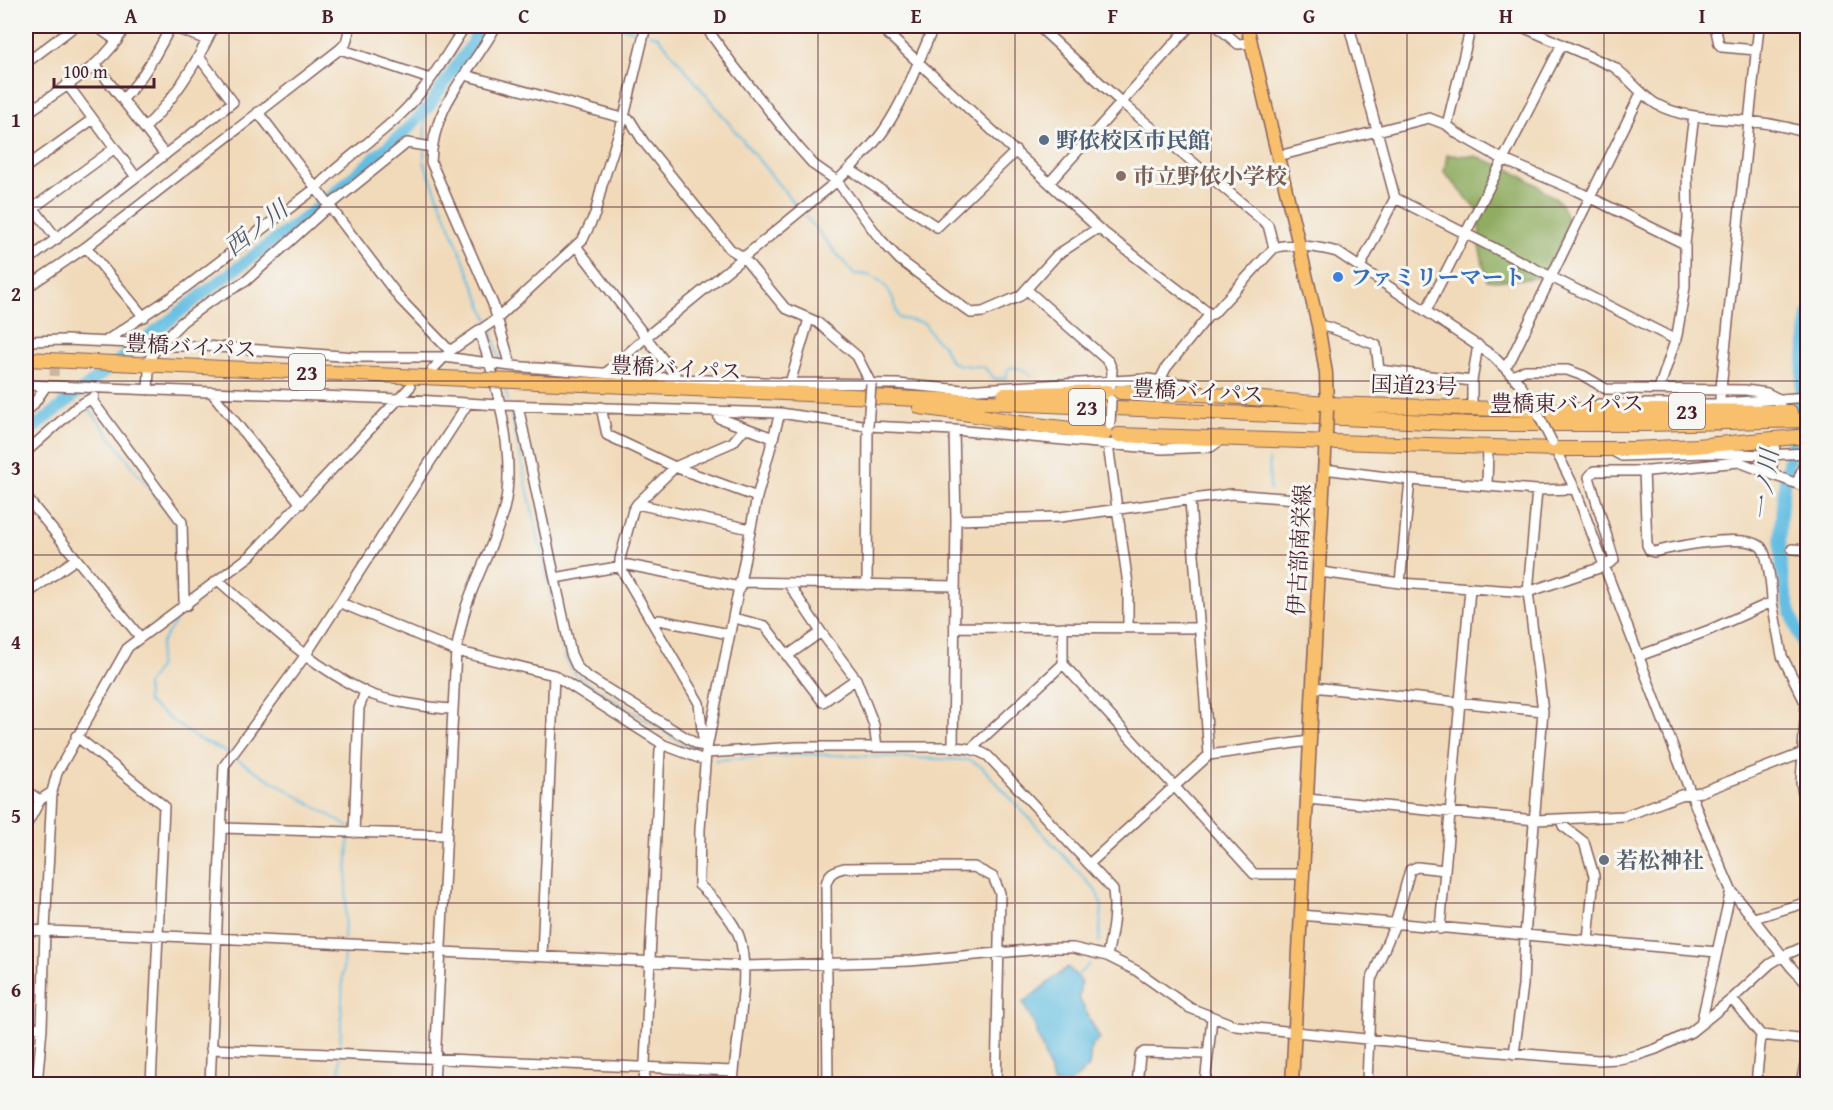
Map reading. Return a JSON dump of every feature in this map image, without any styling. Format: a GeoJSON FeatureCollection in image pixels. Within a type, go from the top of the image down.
{"type":"FeatureCollection","features":[{"type":"Feature","properties":{"kind":"highway","name":"豊橋バイパス"},"geometry":{"type":"LineString","coordinates":[[26,359],[849,396],[1326,410]]}},
{"type":"Feature","properties":{"kind":"highway","name":"23"},"geometry":{"type":"LineString","coordinates":[[900,398],[1112,391],[1201,394],[1326,410]]}},
{"type":"Feature","properties":{"kind":"highway","name":"23"},"geometry":{"type":"LineString","coordinates":[[849,396],[881,404],[970,414],[1110,437],[1326,438],[1488,448],[1554,446],[1776,448],[1807,436]]}},
{"type":"Feature","properties":{"kind":"highway","name":"23"},"geometry":{"type":"LineString","coordinates":[[1537,413],[1782,407],[1808,412]]}},
{"type":"Feature","properties":{"kind":"highway","name":"豊橋東バイパス"},"geometry":{"type":"LineString","coordinates":[[1326,410],[1568,425],[1782,407],[1808,420]]}},
{"type":"Feature","properties":{"kind":"highway","name":"国道23号"},"geometry":{"type":"LineString","coordinates":[[1326,410],[1472,408],[1537,413]]}},
{"type":"Feature","properties":{"kind":"main road","name":"伊古部南栄線"},"geometry":{"type":"LineString","coordinates":[[1247,26],[1324,355],[1326,438],[1321,573],[1309,741],[1292,1084]]}},
{"type":"Feature","properties":{"kind":"street"},"geometry":{"type":"LineString","coordinates":[[26,63],[75,26]]}},
{"type":"Feature","properties":{"kind":"street"},"geometry":{"type":"LineString","coordinates":[[96,26],[117,41]]}},
{"type":"Feature","properties":{"kind":"street"},"geometry":{"type":"LineString","coordinates":[[26,114],[95,64],[117,41],[125,26]]}},
{"type":"Feature","properties":{"kind":"street"},"geometry":{"type":"LineString","coordinates":[[123,99],[138,84],[149,68],[171,26],[207,40]]}},
{"type":"Feature","properties":{"kind":"street"},"geometry":{"type":"LineString","coordinates":[[145,129],[184,84],[214,26]]}},
{"type":"Feature","properties":{"kind":"street"},"geometry":{"type":"LineString","coordinates":[[26,288],[86,247],[340,50],[346,43],[350,26]]}},
{"type":"Feature","properties":{"kind":"street"},"geometry":{"type":"LineString","coordinates":[[109,342],[316,188],[329,174],[406,108],[430,79],[465,26]]}},
{"type":"Feature","properties":{"kind":"street"},"geometry":{"type":"LineString","coordinates":[[496,26],[446,101],[430,147],[431,162],[496,319],[509,365]]}},
{"type":"Feature","properties":{"kind":"street"},"geometry":{"type":"LineString","coordinates":[[432,370],[447,354],[496,319],[576,246],[588,231],[624,117],[646,26]]}},
{"type":"Feature","properties":{"kind":"street"},"geometry":{"type":"LineString","coordinates":[[705,26],[798,147],[814,165],[837,182],[886,246],[900,260],[964,309],[972,313],[979,313],[1020,296],[1057,255],[1098,228]]}},
{"type":"Feature","properties":{"kind":"street"},"geometry":{"type":"LineString","coordinates":[[879,26],[1098,228],[1210,314]]}},
{"type":"Feature","properties":{"kind":"street"},"geometry":{"type":"LineString","coordinates":[[606,374],[646,337],[837,182],[883,132],[914,74],[934,26]]}},
{"type":"Feature","properties":{"kind":"street"},"geometry":{"type":"LineString","coordinates":[[1038,26],[1121,102],[1268,225],[1274,248]]}},
{"type":"Feature","properties":{"kind":"street"},"geometry":{"type":"LineString","coordinates":[[1050,182],[1190,26]]}},
{"type":"Feature","properties":{"kind":"street"},"geometry":{"type":"LineString","coordinates":[[1217,26],[1238,44],[1251,43]]}},
{"type":"Feature","properties":{"kind":"street"},"geometry":{"type":"LineString","coordinates":[[1349,26],[1395,198],[1360,267]]}},
{"type":"Feature","properties":{"kind":"street"},"geometry":{"type":"LineString","coordinates":[[1448,26],[1520,26],[1614,67],[1625,75],[1641,93],[1666,109],[1694,116],[1749,121],[1807,131]]}},
{"type":"Feature","properties":{"kind":"street"},"geometry":{"type":"LineString","coordinates":[[1447,125],[1471,26]]}},
{"type":"Feature","properties":{"kind":"street"},"geometry":{"type":"LineString","coordinates":[[1715,26],[1719,44],[1722,47],[1756,50]]}},
{"type":"Feature","properties":{"kind":"street"},"geometry":{"type":"LineString","coordinates":[[1720,394],[1759,26]]}},
{"type":"Feature","properties":{"kind":"street"},"geometry":{"type":"LineString","coordinates":[[1426,311],[1562,44]]}},
{"type":"Feature","properties":{"kind":"street"},"geometry":{"type":"LineString","coordinates":[[340,50],[430,79]]}},
{"type":"Feature","properties":{"kind":"street"},"geometry":{"type":"LineString","coordinates":[[27,259],[57,239],[233,102],[199,57]]}},
{"type":"Feature","properties":{"kind":"street"},"geometry":{"type":"LineString","coordinates":[[95,64],[165,155]]}},
{"type":"Feature","properties":{"kind":"street"},"geometry":{"type":"LineString","coordinates":[[465,75],[630,120],[643,141],[730,249],[743,257],[785,308],[817,322],[857,356],[871,384],[868,426],[867,585]]}},
{"type":"Feature","properties":{"kind":"street"},"geometry":{"type":"LineString","coordinates":[[67,84],[136,177]]}},
{"type":"Feature","properties":{"kind":"street"},"geometry":{"type":"LineString","coordinates":[[1505,367],[1511,359],[1641,93]]}},
{"type":"Feature","properties":{"kind":"street"},"geometry":{"type":"LineString","coordinates":[[258,112],[401,300],[447,354]]}},
{"type":"Feature","properties":{"kind":"street"},"geometry":{"type":"LineString","coordinates":[[1659,388],[1676,340],[1685,287],[1685,244],[1688,219],[1687,168],[1694,116]]}},
{"type":"Feature","properties":{"kind":"street"},"geometry":{"type":"LineString","coordinates":[[1278,156],[1429,117],[1447,125],[1458,134],[1504,160],[1590,197],[1685,244]]}},
{"type":"Feature","properties":{"kind":"street"},"geometry":{"type":"LineString","coordinates":[[26,167],[93,118]]}},
{"type":"Feature","properties":{"kind":"street"},"geometry":{"type":"LineString","coordinates":[[150,358],[156,345],[182,322],[209,302],[246,281],[329,206],[407,143],[430,147]]}},
{"type":"Feature","properties":{"kind":"street"},"geometry":{"type":"LineString","coordinates":[[33,208],[115,148]]}},
{"type":"Feature","properties":{"kind":"street"},"geometry":{"type":"LineString","coordinates":[[849,169],[937,227],[1016,151]]}},
{"type":"Feature","properties":{"kind":"street"},"geometry":{"type":"LineString","coordinates":[[26,198],[57,239]]}},
{"type":"Feature","properties":{"kind":"street"},"geometry":{"type":"LineString","coordinates":[[1395,198],[1676,340]]}},
{"type":"Feature","properties":{"kind":"street"},"geometry":{"type":"LineString","coordinates":[[576,246],[678,379]]}},
{"type":"Feature","properties":{"kind":"street"},"geometry":{"type":"LineString","coordinates":[[1160,380],[1166,368],[1210,314],[1213,314],[1274,248],[1280,246],[1329,249],[1337,252],[1478,345],[1505,367],[1537,413],[1575,489],[1704,828],[1731,890],[1808,985]]}},
{"type":"Feature","properties":{"kind":"street"},"geometry":{"type":"LineString","coordinates":[[86,247],[144,317]]}},
{"type":"Feature","properties":{"kind":"street"},"geometry":{"type":"LineString","coordinates":[[1027,290],[1109,362],[1112,370],[1110,437],[1117,511],[1128,584],[1128,627]]}},
{"type":"Feature","properties":{"kind":"street"},"geometry":{"type":"LineString","coordinates":[[790,383],[809,318]]}},
{"type":"Feature","properties":{"kind":"street"},"geometry":{"type":"LineString","coordinates":[[1318,325],[1376,345],[1379,370],[1472,381]]}},
{"type":"Feature","properties":{"kind":"street"},"geometry":{"type":"LineString","coordinates":[[482,329],[492,364],[508,405],[555,578],[571,654],[577,667],[585,675],[698,744],[704,752]]}},
{"type":"Feature","properties":{"kind":"street"},"geometry":{"type":"LineString","coordinates":[[26,341],[56,340],[225,347],[364,358],[447,354],[492,364],[606,374],[790,383],[897,384],[963,390],[1112,391],[1160,380],[1186,384],[1201,394]]}},
{"type":"Feature","properties":{"kind":"street"},"geometry":{"type":"LineString","coordinates":[[55,354],[56,340]]}},
{"type":"Feature","properties":{"kind":"street"},"geometry":{"type":"LineString","coordinates":[[1472,408],[1472,381],[1478,345]]}},
{"type":"Feature","properties":{"kind":"street"},"geometry":{"type":"LineString","coordinates":[[1513,376],[1525,370],[1567,370],[1584,376],[1606,389],[1659,388],[1720,394],[1767,393],[1782,407],[1808,397]]}},
{"type":"Feature","properties":{"kind":"street"},"geometry":{"type":"LineString","coordinates":[[148,390],[149,371]]}},
{"type":"Feature","properties":{"kind":"street"},"geometry":{"type":"LineString","coordinates":[[26,412],[50,386],[54,376]]}},
{"type":"Feature","properties":{"kind":"street"},"geometry":{"type":"LineString","coordinates":[[26,385],[399,399],[468,404],[780,413],[868,426],[1110,437]]}},
{"type":"Feature","properties":{"kind":"street"},"geometry":{"type":"LineString","coordinates":[[37,1084],[42,1028],[52,792],[57,773],[76,736],[122,656],[140,637],[187,605],[250,556],[410,387]]}},
{"type":"Feature","properties":{"kind":"street"},"geometry":{"type":"LineString","coordinates":[[26,452],[78,406],[91,399],[99,388]]}},
{"type":"Feature","properties":{"kind":"street"},"geometry":{"type":"LineString","coordinates":[[212,393],[300,504]]}},
{"type":"Feature","properties":{"kind":"street"},"geometry":{"type":"LineString","coordinates":[[91,399],[182,522],[184,600],[187,605]]}},
{"type":"Feature","properties":{"kind":"street"},"geometry":{"type":"LineString","coordinates":[[210,1084],[224,766],[341,603],[468,404]]}},
{"type":"Feature","properties":{"kind":"street"},"geometry":{"type":"LineString","coordinates":[[434,1084],[456,651],[466,607],[505,507],[508,405]]}},
{"type":"Feature","properties":{"kind":"street"},"geometry":{"type":"LineString","coordinates":[[601,407],[607,435],[675,467],[757,497]]}},
{"type":"Feature","properties":{"kind":"street"},"geometry":{"type":"LineString","coordinates":[[719,411],[719,418],[773,438]]}},
{"type":"Feature","properties":{"kind":"street"},"geometry":{"type":"LineString","coordinates":[[704,752],[741,585],[757,497],[780,413]]}},
{"type":"Feature","properties":{"kind":"street"},"geometry":{"type":"LineString","coordinates":[[732,1084],[745,966],[739,935],[714,897],[699,885],[704,752],[699,703],[620,567],[620,559],[636,504],[675,467],[733,442],[744,429]]}},
{"type":"Feature","properties":{"kind":"street"},"geometry":{"type":"LineString","coordinates":[[953,747],[956,520],[954,430]]}},
{"type":"Feature","properties":{"kind":"street"},"geometry":{"type":"LineString","coordinates":[[1487,486],[1488,448]]}},
{"type":"Feature","properties":{"kind":"street"},"geometry":{"type":"LineString","coordinates":[[1772,474],[1776,448],[1806,453],[1797,483]]}},
{"type":"Feature","properties":{"kind":"street"},"geometry":{"type":"LineString","coordinates":[[1321,573],[1400,583],[1528,592],[1612,563],[1613,556],[1589,477],[1590,473],[1599,470],[1644,471],[1714,462],[1739,462],[1808,488]]}},
{"type":"Feature","properties":{"kind":"street"},"geometry":{"type":"LineString","coordinates":[[1324,469],[1410,480],[1537,490],[1575,489]]}},
{"type":"Feature","properties":{"kind":"street"},"geometry":{"type":"LineString","coordinates":[[1644,471],[1647,545],[1650,551],[1695,543],[1746,541],[1762,547],[1766,554],[1782,656],[1806,704],[1801,782],[1808,824]]}},
{"type":"Feature","properties":{"kind":"street"},"geometry":{"type":"LineString","coordinates":[[1400,583],[1410,480]]}},
{"type":"Feature","properties":{"kind":"street"},"geometry":{"type":"LineString","coordinates":[[1514,1054],[1523,985],[1543,711],[1528,592],[1537,490]]}},
{"type":"Feature","properties":{"kind":"street"},"geometry":{"type":"LineString","coordinates":[[956,520],[1060,518],[1232,494],[1323,501]]}},
{"type":"Feature","properties":{"kind":"street"},"geometry":{"type":"LineString","coordinates":[[26,497],[140,637]]}},
{"type":"Feature","properties":{"kind":"street"},"geometry":{"type":"LineString","coordinates":[[1190,501],[1209,755]]}},
{"type":"Feature","properties":{"kind":"street"},"geometry":{"type":"LineString","coordinates":[[636,504],[750,529]]}},
{"type":"Feature","properties":{"kind":"street"},"geometry":{"type":"LineString","coordinates":[[1792,549],[1808,550]]}},
{"type":"Feature","properties":{"kind":"street"},"geometry":{"type":"LineString","coordinates":[[26,600],[32,590],[76,559]]}},
{"type":"Feature","properties":{"kind":"street"},"geometry":{"type":"LineString","coordinates":[[555,578],[628,565],[741,585],[788,583],[955,586]]}},
{"type":"Feature","properties":{"kind":"street"},"geometry":{"type":"LineString","coordinates":[[219,581],[305,656],[365,692],[437,709],[452,709]]}},
{"type":"Feature","properties":{"kind":"street"},"geometry":{"type":"LineString","coordinates":[[788,583],[855,679],[874,725],[877,747]]}},
{"type":"Feature","properties":{"kind":"street"},"geometry":{"type":"LineString","coordinates":[[1440,928],[1470,589]]}},
{"type":"Feature","properties":{"kind":"street"},"geometry":{"type":"LineString","coordinates":[[1639,656],[1707,631],[1772,602]]}},
{"type":"Feature","properties":{"kind":"street"},"geometry":{"type":"LineString","coordinates":[[341,603],[456,651],[554,675],[664,745],[704,752],[797,747],[953,747],[971,749],[988,756],[1113,890],[1116,909],[1107,956]]}},
{"type":"Feature","properties":{"kind":"street"},"geometry":{"type":"LineString","coordinates":[[734,618],[765,626],[823,702],[855,679]]}},
{"type":"Feature","properties":{"kind":"street"},"geometry":{"type":"LineString","coordinates":[[653,624],[659,620],[729,634]]}},
{"type":"Feature","properties":{"kind":"street"},"geometry":{"type":"LineString","coordinates":[[955,627],[1200,628]]}},
{"type":"Feature","properties":{"kind":"street"},"geometry":{"type":"LineString","coordinates":[[1063,627],[1063,664],[1254,873],[1304,874]]}},
{"type":"Feature","properties":{"kind":"street"},"geometry":{"type":"LineString","coordinates":[[787,656],[821,632]]}},
{"type":"Feature","properties":{"kind":"street"},"geometry":{"type":"LineString","coordinates":[[971,749],[1063,664]]}},
{"type":"Feature","properties":{"kind":"street"},"geometry":{"type":"LineString","coordinates":[[542,956],[554,675]]}},
{"type":"Feature","properties":{"kind":"street"},"geometry":{"type":"LineString","coordinates":[[1313,687],[1543,711]]}},
{"type":"Feature","properties":{"kind":"street"},"geometry":{"type":"LineString","coordinates":[[354,833],[359,708],[365,692]]}},
{"type":"Feature","properties":{"kind":"street"},"geometry":{"type":"LineString","coordinates":[[76,736],[164,806],[151,1084]]}},
{"type":"Feature","properties":{"kind":"street"},"geometry":{"type":"LineString","coordinates":[[1089,864],[1209,755],[1309,741]]}},
{"type":"Feature","properties":{"kind":"street"},"geometry":{"type":"LineString","coordinates":[[644,1084],[660,750],[664,745]]}},
{"type":"Feature","properties":{"kind":"street"},"geometry":{"type":"LineString","coordinates":[[1307,799],[1535,820],[1625,816],[1691,793],[1701,792],[1803,753]]}},
{"type":"Feature","properties":{"kind":"street"},"geometry":{"type":"LineString","coordinates":[[26,791],[40,800]]}},
{"type":"Feature","properties":{"kind":"street"},"geometry":{"type":"LineString","coordinates":[[26,826],[40,800],[52,792]]}},
{"type":"Feature","properties":{"kind":"street"},"geometry":{"type":"LineString","coordinates":[[1561,819],[1563,826],[1584,842],[1594,876],[1588,941]]}},
{"type":"Feature","properties":{"kind":"street"},"geometry":{"type":"LineString","coordinates":[[222,828],[446,835]]}},
{"type":"Feature","properties":{"kind":"street"},"geometry":{"type":"LineString","coordinates":[[828,1084],[826,884],[828,876],[844,868],[974,867],[993,878],[1000,893],[996,1084]]}},
{"type":"Feature","properties":{"kind":"street"},"geometry":{"type":"LineString","coordinates":[[1367,1084],[1371,980],[1395,924],[1410,870],[1417,867],[1445,870]]}},
{"type":"Feature","properties":{"kind":"street"},"geometry":{"type":"LineString","coordinates":[[1701,1024],[1731,890]]}},
{"type":"Feature","properties":{"kind":"street"},"geometry":{"type":"LineString","coordinates":[[1754,918],[1808,902]]}},
{"type":"Feature","properties":{"kind":"street"},"geometry":{"type":"LineString","coordinates":[[1301,915],[1717,952]]}},
{"type":"Feature","properties":{"kind":"street"},"geometry":{"type":"LineString","coordinates":[[26,930],[158,936],[216,936],[745,966],[909,961],[1000,952],[1082,949],[1107,956],[1137,971],[1190,1008],[1212,1018],[1246,1028],[1598,1060],[1619,1059],[1656,1049],[1691,1032],[1770,964],[1808,945]]}},
{"type":"Feature","properties":{"kind":"street"},"geometry":{"type":"LineString","coordinates":[[1732,999],[1761,1035],[1756,1084]]}},
{"type":"Feature","properties":{"kind":"street"},"geometry":{"type":"LineString","coordinates":[[1206,1084],[1212,1018]]}},
{"type":"Feature","properties":{"kind":"street"},"geometry":{"type":"LineString","coordinates":[[26,1027],[42,1028]]}},
{"type":"Feature","properties":{"kind":"street"},"geometry":{"type":"LineString","coordinates":[[1761,1035],[1808,1040]]}},
{"type":"Feature","properties":{"kind":"street"},"geometry":{"type":"LineString","coordinates":[[211,1049],[733,1071]]}},
{"type":"Feature","properties":{"kind":"street"},"geometry":{"type":"LineString","coordinates":[[1801,1084],[1808,1049]]}},
{"type":"Feature","properties":{"kind":"street"},"geometry":{"type":"LineString","coordinates":[[1137,1084],[1140,1055],[1144,1052],[1207,1054]]}},
{"type":"Feature","properties":{"kind":"green space"},"geometry":{"type":"Polygon","coordinates":[[[1447,155],[1475,156],[1509,169],[1560,202],[1570,225],[1557,251],[1550,277],[1487,280],[1479,246],[1480,213],[1444,172],[1447,155]]]}},
{"type":"Feature","properties":{"kind":"water"},"geometry":{"type":"Polygon","coordinates":[[[1068,967],[1081,981],[1079,998],[1100,1039],[1091,1047],[1089,1067],[1069,1084],[1054,1084],[1034,1024],[1023,1003],[1068,967]]]}},
{"type":"Feature","properties":{"kind":"waterway","name":"西ノ川"},"geometry":{"type":"LineString","coordinates":[[26,434],[204,293],[312,212],[410,127],[429,106],[481,26]]}},
{"type":"Feature","properties":{"kind":"waterway"},"geometry":{"type":"LineString","coordinates":[[617,26],[641,32]]}},
{"type":"Feature","properties":{"kind":"waterway"},"geometry":{"type":"LineString","coordinates":[[649,34],[658,36],[797,207]]}},
{"type":"Feature","properties":{"kind":"waterway"},"geometry":{"type":"LineString","coordinates":[[424,143],[426,109]]}},
{"type":"Feature","properties":{"kind":"waterway"},"geometry":{"type":"LineString","coordinates":[[424,149],[424,162],[488,320]]}},
{"type":"Feature","properties":{"kind":"waterway"},"geometry":{"type":"LineString","coordinates":[[805,216],[854,274],[877,279],[886,287],[893,299],[899,318],[924,323],[934,338],[943,345],[951,362],[984,367],[995,379],[1007,378],[1007,371],[1011,367],[1022,369],[1031,375]]}},
{"type":"Feature","properties":{"kind":"waterway","name":"一ノ川"},"geometry":{"type":"LineString","coordinates":[[1808,315],[1799,406],[1786,473],[1780,545],[1790,610],[1808,656]]}},
{"type":"Feature","properties":{"kind":"waterway"},"geometry":{"type":"LineString","coordinates":[[490,325],[500,363]]}},
{"type":"Feature","properties":{"kind":"waterway"},"geometry":{"type":"LineString","coordinates":[[505,386],[508,401]]}},
{"type":"Feature","properties":{"kind":"waterway"},"geometry":{"type":"LineString","coordinates":[[87,406],[174,521],[177,606]]}},
{"type":"Feature","properties":{"kind":"waterway"},"geometry":{"type":"LineString","coordinates":[[510,410],[565,658],[577,676],[696,752]]}},
{"type":"Feature","properties":{"kind":"waterway"},"geometry":{"type":"LineString","coordinates":[[1269,460],[1270,490]]}},
{"type":"Feature","properties":{"kind":"waterway"},"geometry":{"type":"LineString","coordinates":[[176,621],[161,643],[158,668],[147,684],[147,702],[196,738],[229,753]]}},
{"type":"Feature","properties":{"kind":"waterway"},"geometry":{"type":"LineString","coordinates":[[715,760],[806,754],[970,760],[982,767],[1096,891],[1102,906],[1099,942]]}},
{"type":"Feature","properties":{"kind":"waterway"},"geometry":{"type":"LineString","coordinates":[[236,759],[349,827]]}},
{"type":"Feature","properties":{"kind":"waterway"},"geometry":{"type":"LineString","coordinates":[[344,939],[349,837]]}},
{"type":"Feature","properties":{"kind":"waterway"},"geometry":{"type":"LineString","coordinates":[[340,1050],[344,948]]}},
{"type":"Feature","properties":{"kind":"waterway"},"geometry":{"type":"LineString","coordinates":[[1076,977],[1089,964]]}},
{"type":"Feature","properties":{"kind":"waterway"},"geometry":{"type":"LineString","coordinates":[[339,1084],[340,1057]]}},
{"type":"Feature","properties":{"kind":"tunnel"},"geometry":{"type":"LineString","coordinates":[[54,376],[55,356]]}},
{"type":"Feature","properties":{"kind":"tunnel"},"geometry":{"type":"LineString","coordinates":[[1714,458],[1718,418]]}},
{"type":"Feature","properties":{"kind":"place","name":"野依校区市民館"},"geometry":{"type":"Point","coordinates":[1044,140]}},
{"type":"Feature","properties":{"kind":"place","name":"市立野依小学校"},"geometry":{"type":"Point","coordinates":[1121,176]}},
{"type":"Feature","properties":{"kind":"place","name":"ファミリーマート"},"geometry":{"type":"Point","coordinates":[1338,277]}},
{"type":"Feature","properties":{"kind":"place","name":"若松神社"},"geometry":{"type":"Point","coordinates":[1604,860]}}]}
